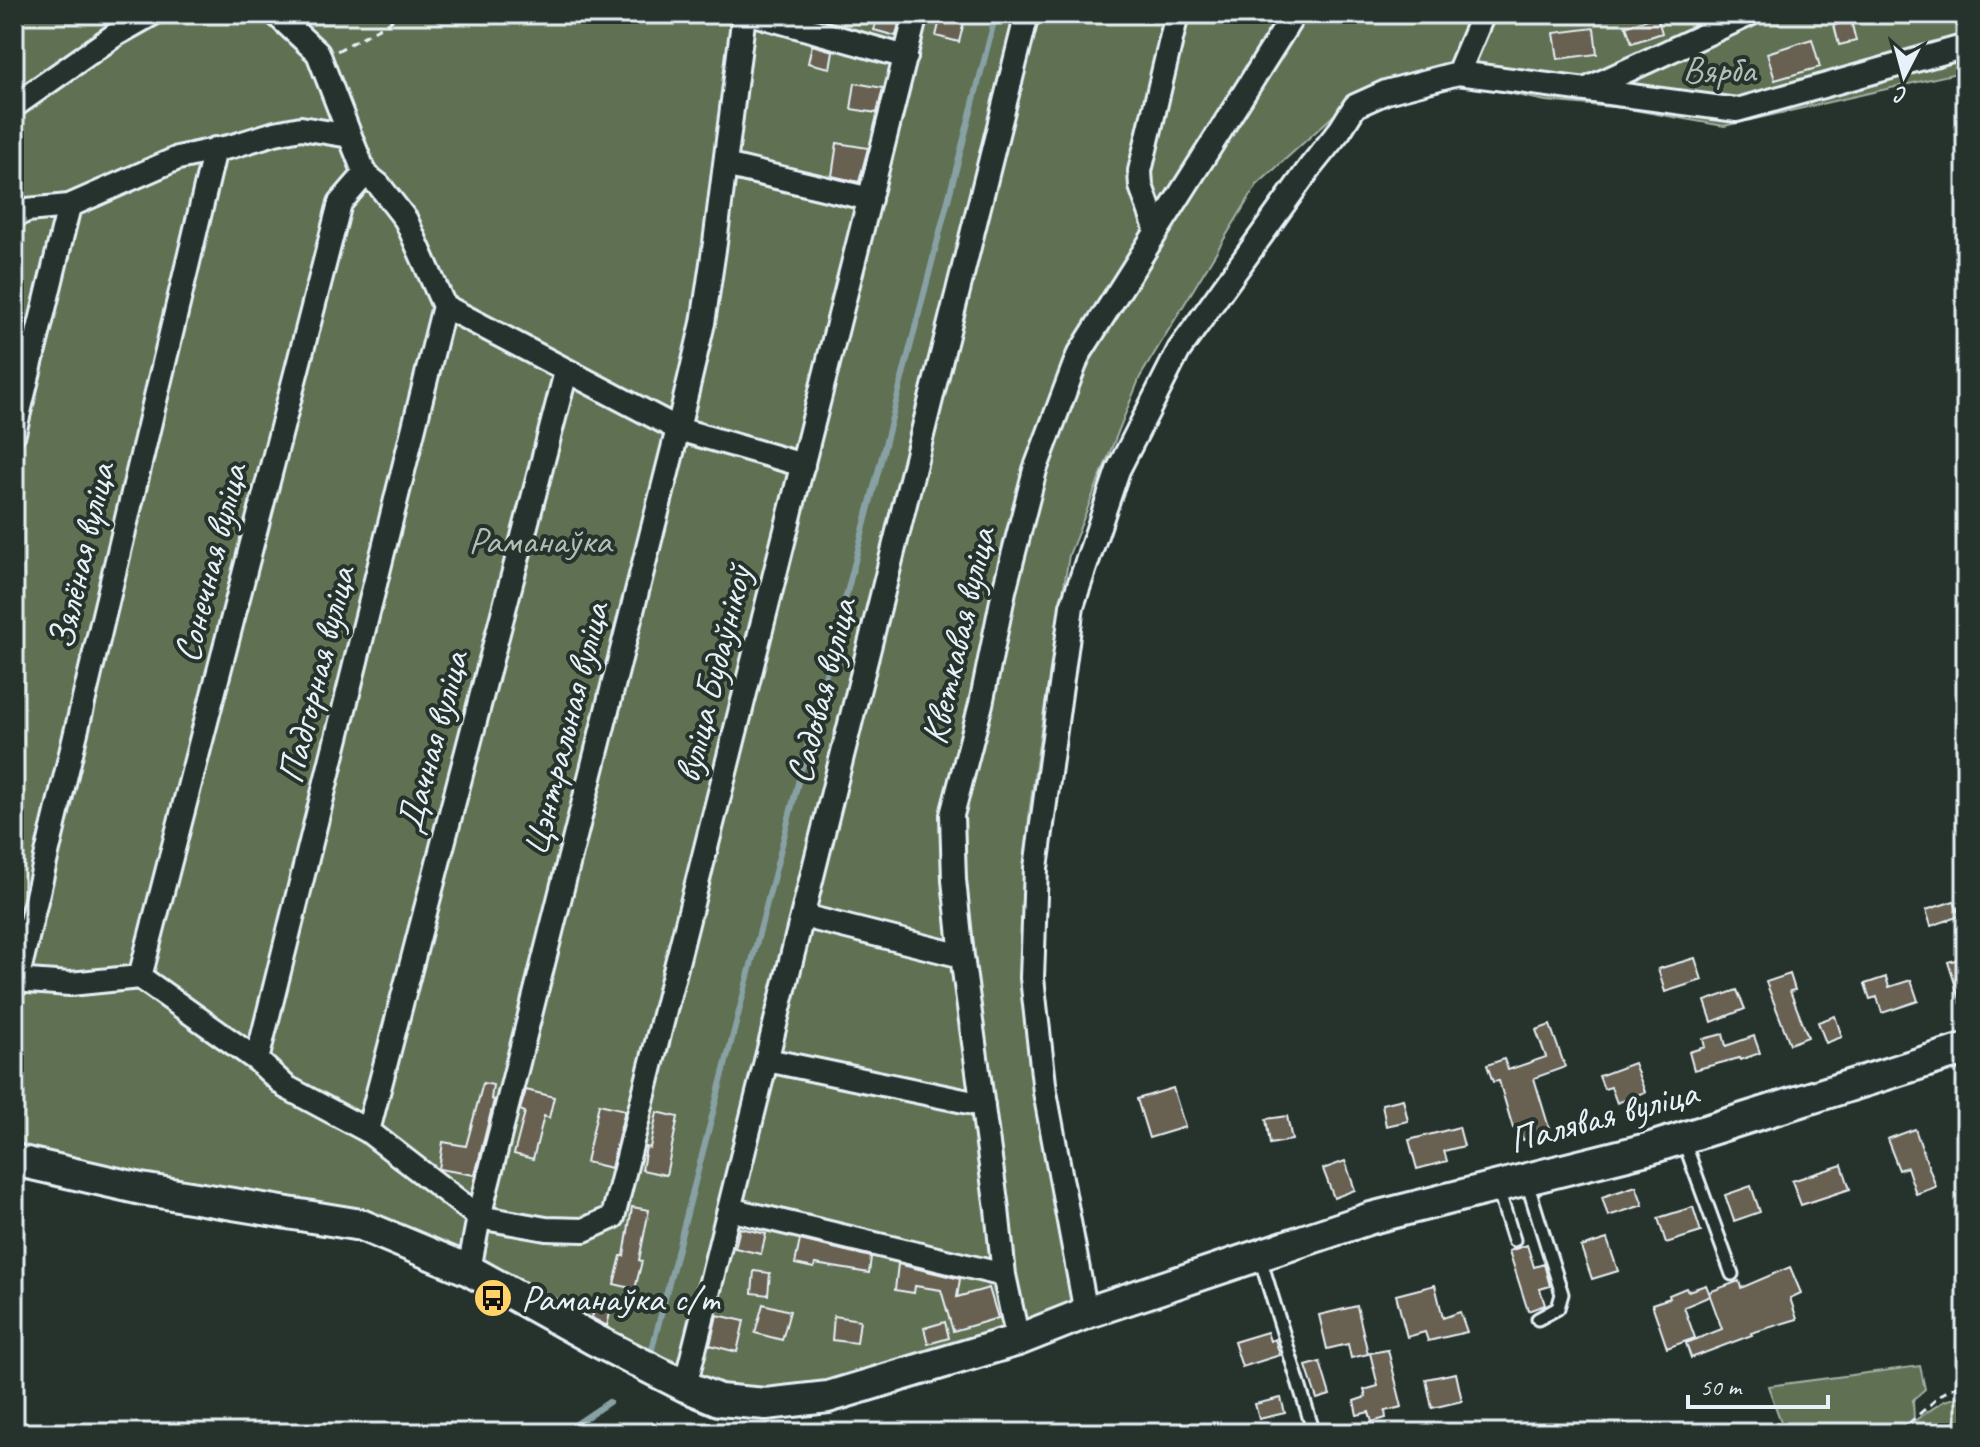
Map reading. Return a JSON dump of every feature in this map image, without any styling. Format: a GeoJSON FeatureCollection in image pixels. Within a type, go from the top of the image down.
{"type":"FeatureCollection","features":[{"type":"Feature","properties":{"kind":"main road","name":"Палявая вуліца"},"geometry":{"type":"LineString","coordinates":[[14,1160],[141,1189],[361,1225],[469,1270],[685,1386],[719,1400],[766,1404],[828,1397],[1018,1340],[1086,1313],[1371,1218],[1651,1148],[1966,1049]]}},
{"type":"Feature","properties":{"kind":"street"},"geometry":{"type":"LineString","coordinates":[[14,106],[115,35],[152,14]]}},
{"type":"Feature","properties":{"kind":"street"},"geometry":{"type":"LineString","coordinates":[[276,14],[318,53],[365,174],[379,185],[406,220],[444,306],[678,429],[803,465]]}},
{"type":"Feature","properties":{"kind":"street","name":"Цэнтральная вуліца"},"geometry":{"type":"LineString","coordinates":[[469,1270],[479,1217],[703,323],[744,14]]}},
{"type":"Feature","properties":{"kind":"street"},"geometry":{"type":"LineString","coordinates":[[754,14],[906,57]]}},
{"type":"Feature","properties":{"kind":"street","name":"вуліца Будаўнікоў"},"geometry":{"type":"LineString","coordinates":[[479,1217],[546,1229],[584,1230],[613,1217],[916,14]]}},
{"type":"Feature","properties":{"kind":"street","name":"Садовая вуліца"},"geometry":{"type":"LineString","coordinates":[[685,1386],[1027,14]]}},
{"type":"Feature","properties":{"kind":"street"},"geometry":{"type":"LineString","coordinates":[[1157,231],[1141,186],[1140,171],[1177,14]]}},
{"type":"Feature","properties":{"kind":"street","name":"Кветкавая вуліца"},"geometry":{"type":"LineString","coordinates":[[1018,1340],[1004,1275],[962,956],[954,880],[952,815],[1035,470],[1078,356],[1294,14]]}},
{"type":"Feature","properties":{"kind":"street"},"geometry":{"type":"LineString","coordinates":[[1458,73],[1483,14]]}},
{"type":"Feature","properties":{"kind":"street"},"geometry":{"type":"LineString","coordinates":[[1586,89],[1750,14]]}},
{"type":"Feature","properties":{"kind":"street"},"geometry":{"type":"LineString","coordinates":[[1086,1313],[1045,1092],[1032,978],[1036,868],[1072,606],[1118,470],[1179,350],[1355,106],[1386,92],[1458,73],[1737,110],[1966,46]]}},
{"type":"Feature","properties":{"kind":"street"},"geometry":{"type":"LineString","coordinates":[[14,216],[27,210],[69,206],[178,158],[275,133],[301,128],[350,136]]}},
{"type":"Feature","properties":{"kind":"street","name":"Зялёная вуліца"},"geometry":{"type":"LineString","coordinates":[[16,980],[215,149]]}},
{"type":"Feature","properties":{"kind":"street"},"geometry":{"type":"LineString","coordinates":[[725,165],[870,199]]}},
{"type":"Feature","properties":{"kind":"street","name":"Сонечная вуліца"},"geometry":{"type":"LineString","coordinates":[[140,977],[340,203],[365,174]]}},
{"type":"Feature","properties":{"kind":"street"},"geometry":{"type":"LineString","coordinates":[[14,433],[69,206]]}},
{"type":"Feature","properties":{"kind":"street","name":"Падгорная вуліца"},"geometry":{"type":"LineString","coordinates":[[257,1060],[444,306]]}},
{"type":"Feature","properties":{"kind":"street","name":"Дачная вуліца"},"geometry":{"type":"LineString","coordinates":[[368,1131],[566,372]]}},
{"type":"Feature","properties":{"kind":"street"},"geometry":{"type":"LineString","coordinates":[[803,916],[962,956]]}},
{"type":"Feature","properties":{"kind":"street"},"geometry":{"type":"LineString","coordinates":[[16,980],[70,984],[140,977],[257,1060],[286,1087],[368,1131],[479,1217]]}},
{"type":"Feature","properties":{"kind":"street"},"geometry":{"type":"LineString","coordinates":[[767,1060],[983,1105]]}},
{"type":"Feature","properties":{"kind":"street"},"geometry":{"type":"LineString","coordinates":[[729,1209],[1004,1275]]}},
{"type":"Feature","properties":{"kind":"lane"},"geometry":{"type":"LineString","coordinates":[[1682,1138],[1732,1274]]}},
{"type":"Feature","properties":{"kind":"lane"},"geometry":{"type":"LineString","coordinates":[[1526,1179],[1562,1294],[1558,1308],[1538,1319]]}},
{"type":"Feature","properties":{"kind":"lane"},"geometry":{"type":"LineString","coordinates":[[1497,1186],[1514,1240]]}},
{"type":"Feature","properties":{"kind":"lane"},"geometry":{"type":"LineString","coordinates":[[1259,1254],[1314,1433]]}},
{"type":"Feature","properties":{"kind":"path"},"geometry":{"type":"LineString","coordinates":[[321,61],[404,14]]}},
{"type":"Feature","properties":{"kind":"path"},"geometry":{"type":"LineString","coordinates":[[1898,1433],[1942,1394],[1966,1381]]}},
{"type":"Feature","properties":{"kind":"green space","name":"Раманаўка"},"geometry":{"type":"Polygon","coordinates":[[[14,14],[1966,14],[1966,71],[1724,126],[1623,108],[1546,101],[1472,86],[1462,62],[1355,96],[1257,185],[1140,377],[1069,555],[1041,729],[1029,814],[1022,955],[1086,1313],[828,1397],[719,1400],[361,1225],[14,1160],[14,14]]]}},
{"type":"Feature","properties":{"kind":"green space"},"geometry":{"type":"Polygon","coordinates":[[[1920,1366],[1925,1389],[1913,1400],[1914,1421],[1944,1401],[1966,1395],[1966,1433],[1785,1433],[1768,1386],[1920,1366]]]}},
{"type":"Feature","properties":{"kind":"building"},"geometry":{"type":"Polygon","coordinates":[[[878,14],[900,18],[896,36],[874,30],[878,14]]]}},
{"type":"Feature","properties":{"kind":"building"},"geometry":{"type":"Polygon","coordinates":[[[941,16],[964,22],[959,42],[936,36],[941,16]]]}},
{"type":"Feature","properties":{"kind":"building"},"geometry":{"type":"Polygon","coordinates":[[[1657,16],[1662,33],[1632,43],[1626,26],[1657,16]]]}},
{"type":"Feature","properties":{"kind":"building"},"geometry":{"type":"Polygon","coordinates":[[[1851,21],[1856,41],[1839,45],[1834,25],[1851,21]]]}},
{"type":"Feature","properties":{"kind":"building"},"geometry":{"type":"Polygon","coordinates":[[[1594,28],[1597,54],[1558,59],[1554,33],[1594,28]]]}},
{"type":"Feature","properties":{"kind":"building"},"geometry":{"type":"Polygon","coordinates":[[[1812,39],[1820,67],[1775,80],[1767,53],[1812,39]]]}},
{"type":"Feature","properties":{"kind":"building"},"geometry":{"type":"Polygon","coordinates":[[[812,45],[833,51],[830,68],[808,63],[812,45]]]}},
{"type":"Feature","properties":{"kind":"building"},"geometry":{"type":"Polygon","coordinates":[[[855,83],[883,88],[877,113],[851,109],[855,83]]]}},
{"type":"Feature","properties":{"kind":"building"},"geometry":{"type":"Polygon","coordinates":[[[837,143],[868,148],[859,182],[832,176],[837,143]]]}},
{"type":"Feature","properties":{"kind":"building"},"geometry":{"type":"Polygon","coordinates":[[[1954,901],[1960,916],[1931,926],[1926,910],[1954,901]]]}},
{"type":"Feature","properties":{"kind":"building"},"geometry":{"type":"Polygon","coordinates":[[[1966,957],[1966,1009],[1963,1009],[1948,962],[1966,957]]]}},
{"type":"Feature","properties":{"kind":"building"},"geometry":{"type":"Polygon","coordinates":[[[1695,958],[1702,980],[1665,992],[1658,969],[1695,958]]]}},
{"type":"Feature","properties":{"kind":"building"},"geometry":{"type":"Polygon","coordinates":[[[1790,974],[1795,990],[1790,991],[1808,1037],[1790,1044],[1766,982],[1790,974]]]}},
{"type":"Feature","properties":{"kind":"building"},"geometry":{"type":"Polygon","coordinates":[[[1886,977],[1889,987],[1911,980],[1918,1001],[1882,1013],[1877,997],[1870,999],[1865,984],[1886,977]]]}},
{"type":"Feature","properties":{"kind":"building"},"geometry":{"type":"Polygon","coordinates":[[[1737,990],[1745,1009],[1712,1022],[1705,1001],[1737,990]]]}},
{"type":"Feature","properties":{"kind":"building"},"geometry":{"type":"Polygon","coordinates":[[[1835,1016],[1842,1037],[1826,1043],[1818,1022],[1835,1016]]]}},
{"type":"Feature","properties":{"kind":"building"},"geometry":{"type":"Polygon","coordinates":[[[1550,1025],[1565,1067],[1534,1078],[1550,1131],[1523,1140],[1519,1127],[1513,1128],[1499,1081],[1493,1082],[1487,1065],[1504,1059],[1508,1070],[1546,1057],[1536,1030],[1550,1025]]]}},
{"type":"Feature","properties":{"kind":"building"},"geometry":{"type":"Polygon","coordinates":[[[1723,1034],[1726,1046],[1754,1036],[1760,1053],[1694,1070],[1689,1052],[1705,1047],[1703,1039],[1723,1034]]]}},
{"type":"Feature","properties":{"kind":"building"},"geometry":{"type":"Polygon","coordinates":[[[1634,1063],[1645,1092],[1617,1103],[1611,1087],[1604,1089],[1599,1076],[1634,1063]]]}},
{"type":"Feature","properties":{"kind":"building"},"geometry":{"type":"Polygon","coordinates":[[[483,1083],[493,1085],[491,1099],[494,1100],[475,1175],[439,1169],[443,1142],[466,1146],[483,1083]]]}},
{"type":"Feature","properties":{"kind":"building"},"geometry":{"type":"Polygon","coordinates":[[[1173,1088],[1185,1127],[1149,1138],[1137,1099],[1173,1088]]]}},
{"type":"Feature","properties":{"kind":"building"},"geometry":{"type":"Polygon","coordinates":[[[526,1090],[554,1097],[549,1118],[544,1116],[533,1159],[514,1154],[525,1112],[520,1110],[526,1090]]]}},
{"type":"Feature","properties":{"kind":"building"},"geometry":{"type":"Polygon","coordinates":[[[1403,1099],[1408,1121],[1386,1126],[1382,1104],[1403,1099]]]}},
{"type":"Feature","properties":{"kind":"building"},"geometry":{"type":"Polygon","coordinates":[[[599,1104],[625,1110],[611,1168],[586,1162],[599,1104]]]}},
{"type":"Feature","properties":{"kind":"building"},"geometry":{"type":"Polygon","coordinates":[[[657,1112],[678,1117],[666,1175],[642,1170],[657,1112]]]}},
{"type":"Feature","properties":{"kind":"building"},"geometry":{"type":"Polygon","coordinates":[[[1287,1116],[1292,1140],[1270,1144],[1266,1119],[1287,1116]]]}},
{"type":"Feature","properties":{"kind":"building"},"geometry":{"type":"Polygon","coordinates":[[[1459,1127],[1464,1146],[1444,1151],[1447,1161],[1417,1169],[1409,1140],[1459,1127]]]}},
{"type":"Feature","properties":{"kind":"building"},"geometry":{"type":"Polygon","coordinates":[[[1915,1129],[1936,1187],[1916,1194],[1907,1167],[1899,1170],[1887,1139],[1915,1129]]]}},
{"type":"Feature","properties":{"kind":"building"},"geometry":{"type":"Polygon","coordinates":[[[1345,1161],[1355,1190],[1334,1198],[1323,1169],[1345,1161]]]}},
{"type":"Feature","properties":{"kind":"building"},"geometry":{"type":"Polygon","coordinates":[[[1842,1165],[1850,1189],[1801,1205],[1792,1181],[1842,1165]]]}},
{"type":"Feature","properties":{"kind":"building"},"geometry":{"type":"Polygon","coordinates":[[[1636,1186],[1643,1205],[1608,1216],[1602,1197],[1636,1186]]]}},
{"type":"Feature","properties":{"kind":"building"},"geometry":{"type":"Polygon","coordinates":[[[1751,1186],[1760,1212],[1734,1221],[1725,1195],[1751,1186]]]}},
{"type":"Feature","properties":{"kind":"building"},"geometry":{"type":"Polygon","coordinates":[[[632,1207],[649,1210],[635,1289],[614,1284],[621,1256],[624,1256],[632,1207]]]}},
{"type":"Feature","properties":{"kind":"building"},"geometry":{"type":"Polygon","coordinates":[[[1693,1207],[1701,1232],[1666,1243],[1658,1218],[1693,1207]]]}},
{"type":"Feature","properties":{"kind":"building"},"geometry":{"type":"Polygon","coordinates":[[[740,1228],[766,1234],[761,1254],[735,1248],[740,1228]]]}},
{"type":"Feature","properties":{"kind":"building"},"geometry":{"type":"Polygon","coordinates":[[[1607,1239],[1618,1271],[1592,1279],[1581,1247],[1607,1239]]]}},
{"type":"Feature","properties":{"kind":"building"},"geometry":{"type":"Polygon","coordinates":[[[800,1240],[871,1257],[869,1273],[815,1264],[814,1268],[795,1264],[800,1240]]]}},
{"type":"Feature","properties":{"kind":"building"},"geometry":{"type":"Polygon","coordinates":[[[1527,1245],[1534,1267],[1544,1264],[1550,1286],[1540,1289],[1545,1305],[1528,1311],[1509,1251],[1527,1245]]]}},
{"type":"Feature","properties":{"kind":"building"},"geometry":{"type":"Polygon","coordinates":[[[898,1264],[960,1279],[957,1297],[989,1288],[998,1318],[953,1331],[941,1290],[915,1286],[914,1293],[895,1290],[898,1264]]]}},
{"type":"Feature","properties":{"kind":"building"},"geometry":{"type":"Polygon","coordinates":[[[1790,1267],[1801,1293],[1790,1298],[1797,1319],[1751,1333],[1691,1358],[1686,1343],[1722,1329],[1710,1296],[1684,1307],[1695,1338],[1667,1348],[1652,1304],[1686,1288],[1688,1291],[1706,1285],[1710,1295],[1709,1292],[1739,1281],[1741,1288],[1790,1267]]]}},
{"type":"Feature","properties":{"kind":"building"},"geometry":{"type":"Polygon","coordinates":[[[754,1271],[770,1273],[768,1295],[752,1293],[754,1271]]]}},
{"type":"Feature","properties":{"kind":"building"},"geometry":{"type":"Polygon","coordinates":[[[1435,1285],[1443,1318],[1460,1312],[1467,1332],[1428,1341],[1425,1332],[1407,1337],[1396,1295],[1435,1285]]]}},
{"type":"Feature","properties":{"kind":"building"},"geometry":{"type":"Polygon","coordinates":[[[596,1300],[612,1304],[607,1326],[592,1318],[596,1300]]]}},
{"type":"Feature","properties":{"kind":"building"},"geometry":{"type":"Polygon","coordinates":[[[763,1304],[790,1311],[782,1340],[755,1333],[763,1304]]]}},
{"type":"Feature","properties":{"kind":"building"},"geometry":{"type":"Polygon","coordinates":[[[1357,1306],[1368,1354],[1351,1358],[1348,1344],[1327,1349],[1319,1315],[1357,1306]]]}},
{"type":"Feature","properties":{"kind":"building"},"geometry":{"type":"Polygon","coordinates":[[[717,1315],[744,1321],[737,1352],[710,1345],[717,1315]]]}},
{"type":"Feature","properties":{"kind":"building"},"geometry":{"type":"Polygon","coordinates":[[[834,1316],[860,1320],[857,1343],[832,1340],[834,1316]]]}},
{"type":"Feature","properties":{"kind":"building"},"geometry":{"type":"Polygon","coordinates":[[[945,1322],[949,1338],[928,1344],[924,1328],[945,1322]]]}},
{"type":"Feature","properties":{"kind":"building"},"geometry":{"type":"Polygon","coordinates":[[[1267,1332],[1270,1341],[1275,1339],[1280,1355],[1242,1367],[1234,1342],[1267,1332]]]}},
{"type":"Feature","properties":{"kind":"building"},"geometry":{"type":"Polygon","coordinates":[[[1388,1350],[1402,1407],[1385,1411],[1386,1418],[1372,1422],[1369,1412],[1357,1415],[1354,1401],[1366,1397],[1364,1390],[1378,1386],[1370,1353],[1388,1350]]]}},
{"type":"Feature","properties":{"kind":"building"},"geometry":{"type":"Polygon","coordinates":[[[1320,1362],[1330,1395],[1317,1399],[1306,1366],[1320,1362]]]}},
{"type":"Feature","properties":{"kind":"building"},"geometry":{"type":"Polygon","coordinates":[[[1456,1373],[1462,1401],[1432,1408],[1426,1379],[1456,1373]]]}},
{"type":"Feature","properties":{"kind":"building"},"geometry":{"type":"Polygon","coordinates":[[[1281,1398],[1285,1413],[1259,1419],[1255,1404],[1281,1398]]]}},
{"type":"Feature","properties":{"kind":"waterway"},"geometry":{"type":"LineString","coordinates":[[650,1357],[996,14]]}},
{"type":"Feature","properties":{"kind":"waterway"},"geometry":{"type":"LineString","coordinates":[[563,1433],[609,1402]]}},
{"type":"Feature","properties":{"kind":"place","name":"Раманаўка с/т"},"geometry":{"type":"Point","coordinates":[493,1298]}},
{"type":"Feature","properties":{"kind":"park label","name":"Вярба"},"geometry":{"type":"Point","coordinates":[1719,69]}}]}
